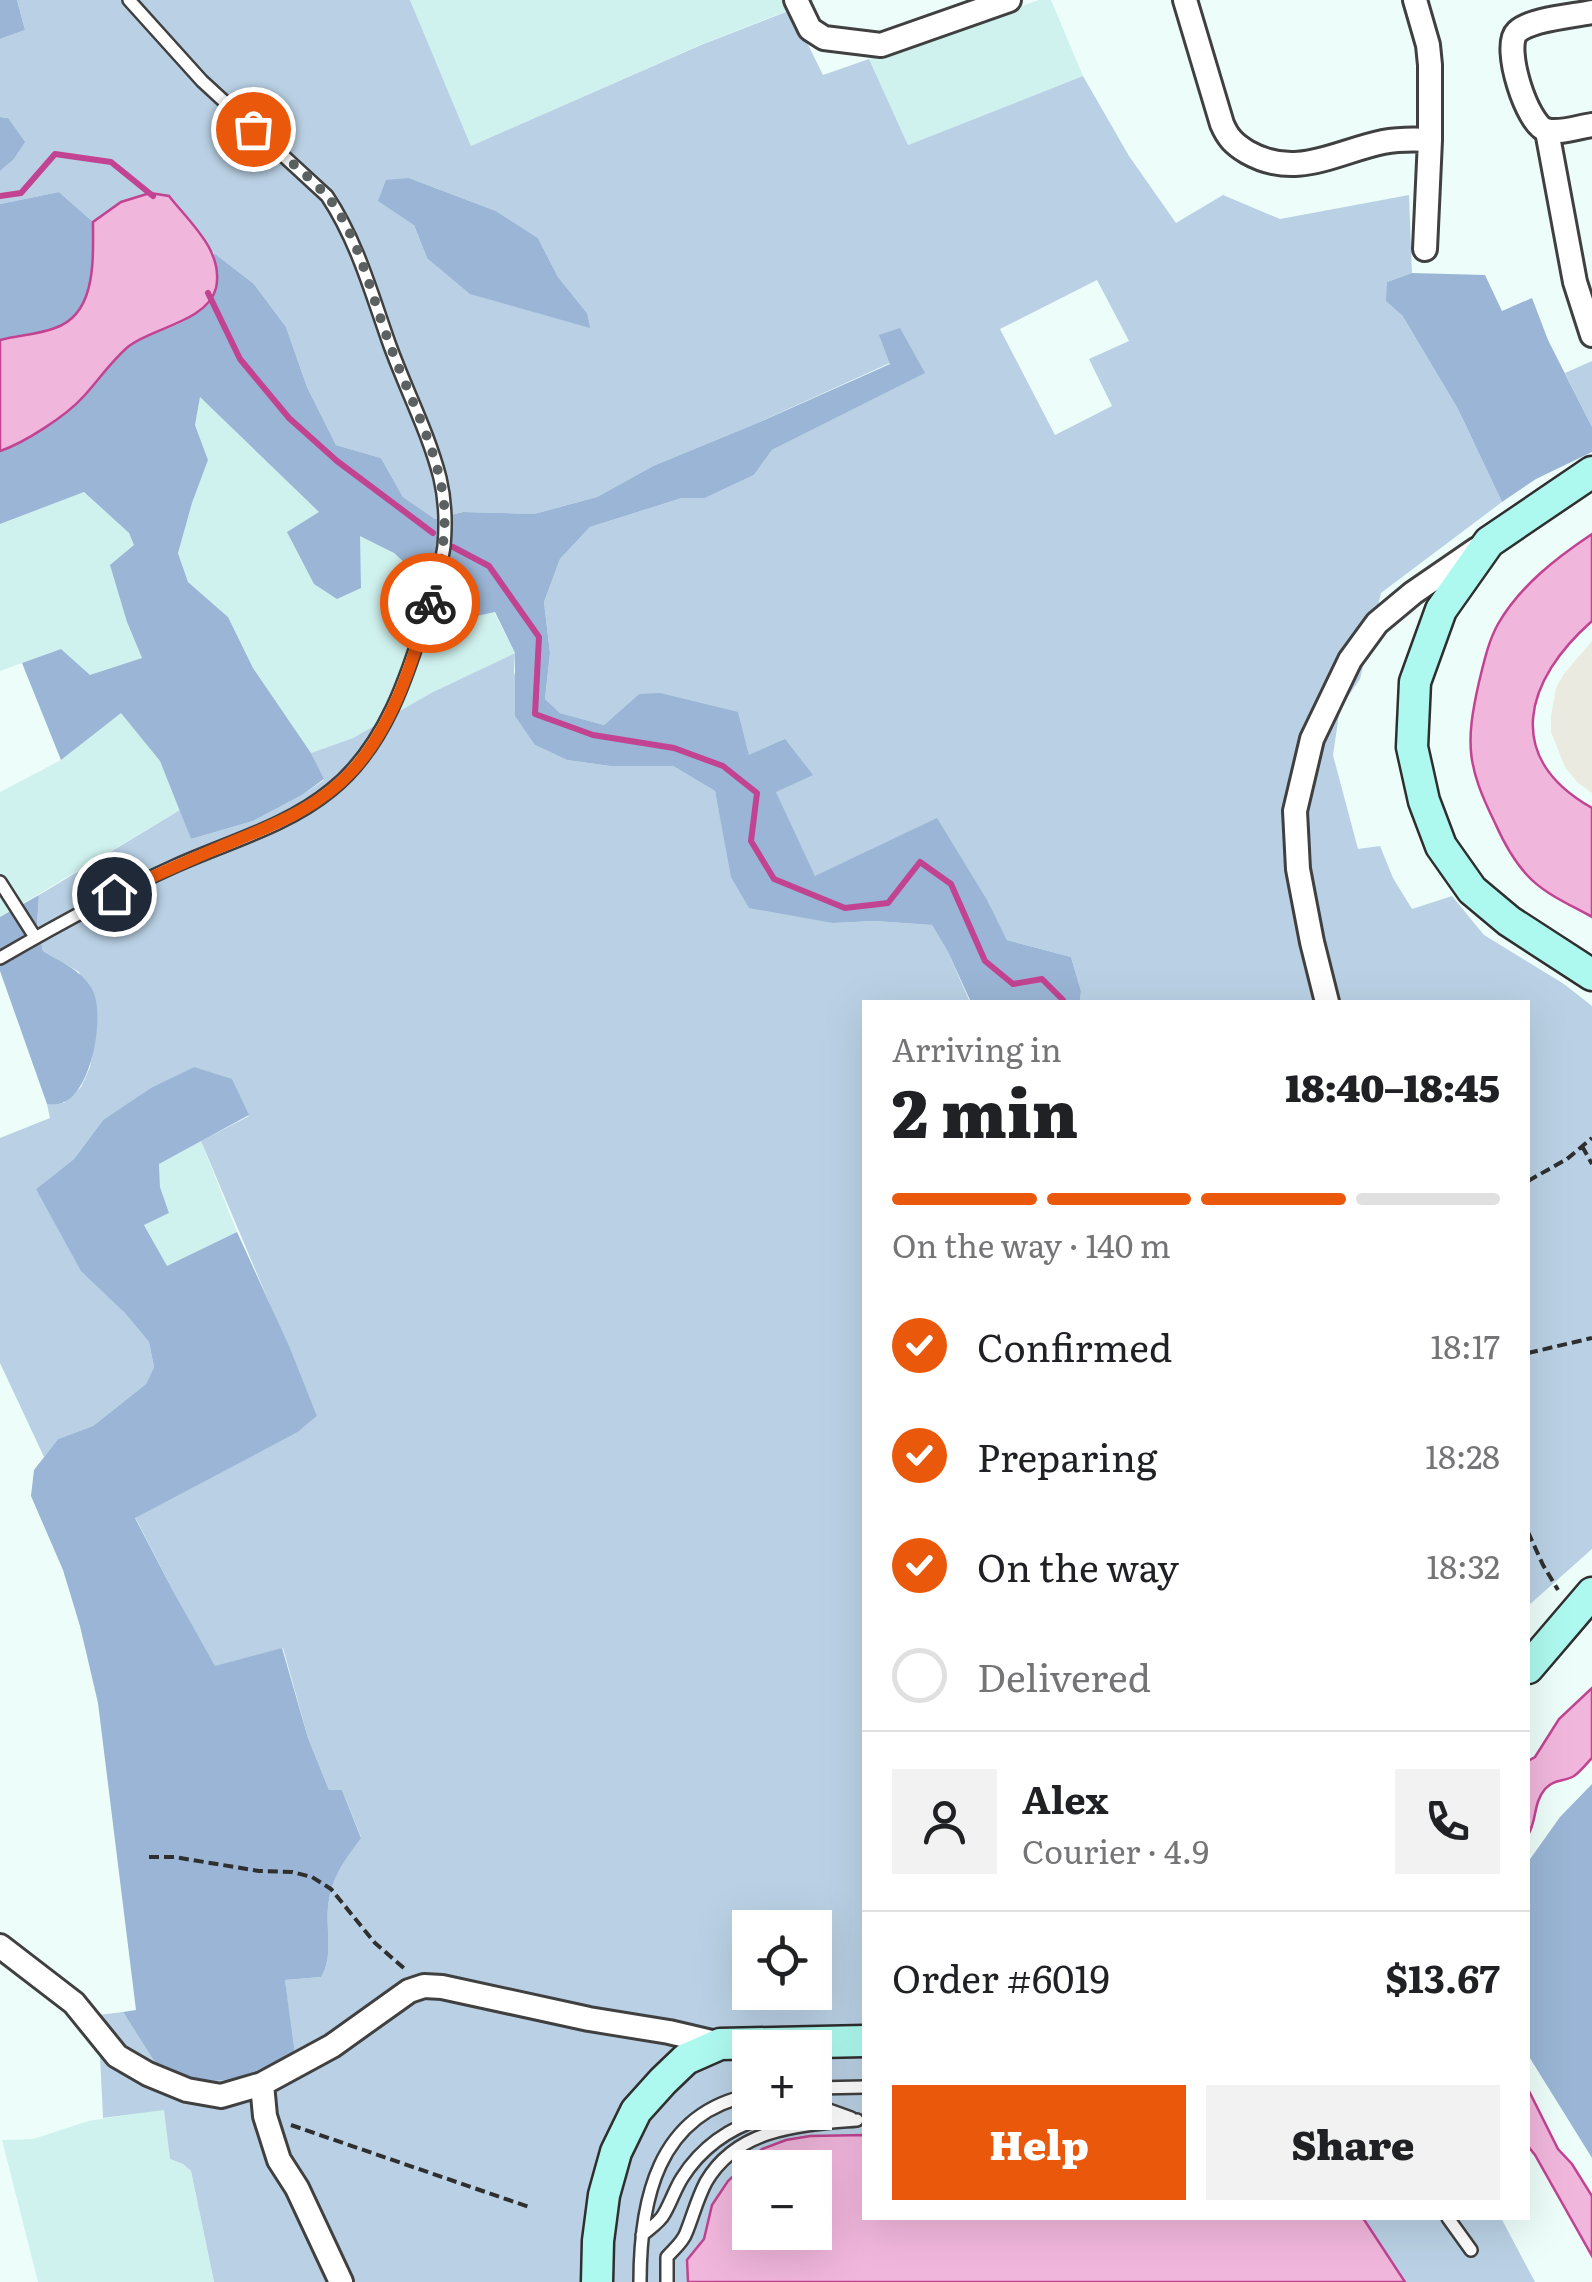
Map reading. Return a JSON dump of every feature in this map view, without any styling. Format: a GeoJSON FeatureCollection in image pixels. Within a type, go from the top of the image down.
{"type":"FeatureCollection","features":[{"type":"Feature","properties":{"kind":"main road"},"geometry":{"type":"LineString","coordinates":[[1592,472],[1488,542],[1441,610],[1415,682],[1412,747],[1424,801],[1440,846],[1472,890],[1509,921],[1592,975]]}},
{"type":"Feature","properties":{"kind":"main road"},"geometry":{"type":"LineString","coordinates":[[1530,1666],[1583,1603]]}},
{"type":"Feature","properties":{"kind":"main road"},"geometry":{"type":"LineString","coordinates":[[597,2282],[604,2196],[616,2152],[636,2112],[686,2058],[720,2044],[862,2040]]}},
{"type":"Feature","properties":{"kind":"street"},"geometry":{"type":"LineString","coordinates":[[796,0],[810,28],[824,38],[880,44],[1010,0]]}},
{"type":"Feature","properties":{"kind":"street"},"geometry":{"type":"LineString","coordinates":[[1185,0],[1228,138],[1262,160],[1285,166],[1308,164],[1382,142],[1430,140]]}},
{"type":"Feature","properties":{"kind":"street"},"geometry":{"type":"LineString","coordinates":[[1415,0],[1429,55],[1426,249]]}},
{"type":"Feature","properties":{"kind":"street"},"geometry":{"type":"LineString","coordinates":[[1592,12],[1530,25],[1516,32],[1510,43],[1529,111],[1538,126],[1547,131],[1592,125]]}},
{"type":"Feature","properties":{"kind":"street"},"geometry":{"type":"LineString","coordinates":[[1547,131],[1575,282],[1592,335]]}},
{"type":"Feature","properties":{"kind":"street"},"geometry":{"type":"LineString","coordinates":[[1327,1000],[1298,869],[1296,811],[1312,739],[1350,660],[1377,623],[1413,593],[1488,542]]}},
{"type":"Feature","properties":{"kind":"street"},"geometry":{"type":"LineString","coordinates":[[0,1946],[74,2004],[117,2056],[187,2090],[221,2096],[262,2084],[332,2046],[408,1991],[424,1986],[720,2044]]}},
{"type":"Feature","properties":{"kind":"street"},"geometry":{"type":"LineString","coordinates":[[262,2084],[265,2116],[279,2160],[297,2188],[341,2282]]}},
{"type":"Feature","properties":{"kind":"lane"},"geometry":{"type":"LineString","coordinates":[[0,958],[114,894],[272,826],[330,791],[354,770],[394,705],[410,665],[444,546],[440,478],[342,218],[326,196],[202,81],[128,0]]}},
{"type":"Feature","properties":{"kind":"lane"},"geometry":{"type":"LineString","coordinates":[[0,882],[35,938]]}},
{"type":"Feature","properties":{"kind":"lane"},"geometry":{"type":"LineString","coordinates":[[832,2088],[862,2087]]}},
{"type":"Feature","properties":{"kind":"lane"},"geometry":{"type":"LineString","coordinates":[[640,2282],[642,2235],[656,2171],[667,2150],[691,2124],[717,2105],[732,2100]]}},
{"type":"Feature","properties":{"kind":"lane"},"geometry":{"type":"LineString","coordinates":[[832,2111],[861,2120]]}},
{"type":"Feature","properties":{"kind":"lane"},"geometry":{"type":"LineString","coordinates":[[667,2282],[666,2257],[686,2236],[708,2178],[724,2160],[748,2140],[783,2127],[861,2120]]}},
{"type":"Feature","properties":{"kind":"lane"},"geometry":{"type":"LineString","coordinates":[[642,2235],[663,2217],[682,2178],[712,2142],[736,2130]]}},
{"type":"Feature","properties":{"kind":"lane"},"geometry":{"type":"LineString","coordinates":[[1449,2220],[1471,2250]]}},
{"type":"Feature","properties":{"kind":"path"},"geometry":{"type":"LineString","coordinates":[[1530,1181],[1566,1160],[1592,1138]]}},
{"type":"Feature","properties":{"kind":"path"},"geometry":{"type":"LineString","coordinates":[[1582,1146],[1592,1164]]}},
{"type":"Feature","properties":{"kind":"path"},"geometry":{"type":"LineString","coordinates":[[1530,1353],[1592,1338]]}},
{"type":"Feature","properties":{"kind":"path"},"geometry":{"type":"LineString","coordinates":[[1530,1537],[1542,1565],[1583,1603]]}},
{"type":"Feature","properties":{"kind":"path"},"geometry":{"type":"LineString","coordinates":[[149,1857],[292,1872],[312,1878],[331,1889],[375,1943],[424,1986]]}},
{"type":"Feature","properties":{"kind":"path"},"geometry":{"type":"LineString","coordinates":[[265,2116],[532,2208]]}},
{"type":"Feature","properties":{"kind":"shaded area"},"geometry":{"type":"Polygon","coordinates":[[[0,0],[17,0],[25,30],[0,39],[0,0]]]}},
{"type":"Feature","properties":{"kind":"shaded area"},"geometry":{"type":"Polygon","coordinates":[[[17,0],[410,0],[471,146],[791,10],[823,75],[869,59],[908,145],[1083,76],[1129,156],[1176,223],[1223,195],[1280,219],[1409,195],[1412,273],[1387,282],[1402,315],[1458,409],[1502,502],[1381,593],[1360,679],[1340,708],[1333,755],[1358,849],[1380,846],[1412,909],[1452,896],[1484,935],[1564,984],[1592,1006],[1592,1549],[1530,1604],[1530,1000],[1080,1000],[1071,957],[1007,940],[986,900],[815,877],[775,791],[749,756],[738,713],[639,694],[604,725],[560,713],[545,699],[550,653],[544,602],[560,559],[590,527],[682,498],[705,498],[754,475],[772,450],[924,373],[890,363],[653,466],[597,497],[534,514],[463,512],[435,519],[403,497],[381,458],[336,445],[307,387],[286,327],[254,284],[214,253],[169,196],[122,202],[93,222],[59,192],[0,204],[0,171],[13,160],[8,118],[0,117],[0,39],[25,30],[17,0]],[[409,178],[414,225],[427,258],[587,313],[558,277],[538,238],[496,211],[409,178]],[[1097,280],[1000,329],[1055,435],[1112,406],[1089,359],[1129,341],[1097,280]]]}},
{"type":"Feature","properties":{"kind":"shaded area"},"geometry":{"type":"Polygon","coordinates":[[[410,0],[815,0],[700,45],[471,146],[410,0]]]}},
{"type":"Feature","properties":{"kind":"shaded area"},"geometry":{"type":"Polygon","coordinates":[[[1039,0],[1051,0],[1083,76],[908,145],[869,59],[1039,0]]]}},
{"type":"Feature","properties":{"kind":"shaded area"},"geometry":{"type":"Polygon","coordinates":[[[0,117],[8,118],[25,142],[0,171],[0,117]]]}},
{"type":"Feature","properties":{"kind":"shaded area"},"geometry":{"type":"Polygon","coordinates":[[[409,178],[496,211],[538,238],[558,277],[587,313],[590,328],[470,294],[427,258],[414,225],[378,201],[386,180],[409,178]]]}},
{"type":"Feature","properties":{"kind":"shaded area"},"geometry":{"type":"Polygon","coordinates":[[[59,192],[93,222],[92,268],[85,298],[69,321],[55,328],[0,340],[0,204],[59,192]]]}},
{"type":"Feature","properties":{"kind":"shaded area"},"geometry":{"type":"Polygon","coordinates":[[[150,193],[169,196],[210,250],[217,275],[211,299],[191,316],[129,346],[66,412],[0,451],[0,340],[48,330],[69,321],[79,311],[90,283],[93,222],[121,202],[150,193]]]}},
{"type":"Feature","properties":{"kind":"shaded area"},"geometry":{"type":"Polygon","coordinates":[[[214,253],[254,284],[286,327],[307,387],[336,445],[381,458],[403,497],[435,519],[463,512],[534,514],[597,497],[653,466],[890,364],[879,335],[900,328],[925,373],[772,450],[754,475],[705,498],[682,498],[590,527],[560,559],[544,602],[550,653],[545,699],[560,713],[604,725],[639,694],[660,693],[738,712],[749,755],[785,739],[813,775],[776,792],[815,876],[937,818],[1007,940],[1071,957],[1080,1000],[970,1000],[932,925],[833,923],[749,908],[731,877],[715,791],[673,766],[610,766],[567,760],[535,745],[515,716],[515,653],[495,612],[463,619],[394,553],[360,536],[361,588],[337,599],[314,584],[287,532],[319,512],[200,397],[195,425],[208,460],[178,553],[188,582],[228,617],[253,668],[311,753],[324,779],[253,821],[191,839],[160,761],[121,713],[61,760],[22,663],[61,649],[90,675],[142,658],[110,565],[134,545],[129,533],[84,492],[0,524],[0,451],[50,420],[134,343],[184,321],[216,287],[214,253]]]}},
{"type":"Feature","properties":{"kind":"shaded area"},"geometry":{"type":"Polygon","coordinates":[[[1412,273],[1485,275],[1502,311],[1532,298],[1548,340],[1592,427],[1592,452],[1536,479],[1502,502],[1458,409],[1402,315],[1386,301],[1387,282],[1412,273]]]}},
{"type":"Feature","properties":{"kind":"shaded area"},"geometry":{"type":"Polygon","coordinates":[[[1592,361],[1592,427],[1565,373],[1592,361]]]}},
{"type":"Feature","properties":{"kind":"shaded area"},"geometry":{"type":"Polygon","coordinates":[[[200,396],[320,513],[394,553],[463,619],[494,612],[515,653],[431,693],[353,738],[311,753],[253,668],[228,617],[188,582],[178,552],[208,460],[195,424],[200,396]]]}},
{"type":"Feature","properties":{"kind":"shaded area"},"geometry":{"type":"Polygon","coordinates":[[[84,492],[129,533],[134,544],[127,622],[142,658],[90,676],[61,649],[0,671],[0,524],[84,492]]]}},
{"type":"Feature","properties":{"kind":"shaded area"},"geometry":{"type":"Polygon","coordinates":[[[1592,534],[1592,621],[1551,668],[1533,718],[1535,742],[1545,766],[1563,788],[1592,808],[1592,917],[1541,888],[1513,857],[1479,786],[1471,739],[1479,682],[1498,624],[1540,574],[1592,534]]]}},
{"type":"Feature","properties":{"kind":"shaded area"},"geometry":{"type":"Polygon","coordinates":[[[1592,641],[1592,793],[1565,767],[1551,732],[1551,716],[1556,688],[1563,675],[1592,641]]]}},
{"type":"Feature","properties":{"kind":"shaded area"},"geometry":{"type":"Polygon","coordinates":[[[515,653],[514,672],[535,745],[567,760],[610,766],[673,766],[715,791],[723,831],[833,923],[932,925],[969,1000],[862,1000],[862,2220],[1502,2220],[1535,2282],[214,2282],[191,2171],[170,2159],[164,2110],[103,2118],[98,2015],[123,2012],[154,2061],[294,2057],[285,1980],[321,1977],[327,1959],[331,1891],[361,1837],[342,1790],[329,1790],[308,1738],[283,1648],[215,1667],[135,1517],[298,1432],[317,1416],[201,1141],[249,1116],[194,1067],[103,1120],[74,1159],[36,1189],[149,1342],[154,1367],[146,1384],[93,1426],[58,1439],[44,1457],[0,1363],[0,1138],[50,1118],[47,1104],[64,1103],[81,1087],[90,1067],[97,1024],[79,972],[43,951],[37,924],[39,895],[180,810],[191,839],[253,821],[324,780],[311,753],[353,738],[431,693],[515,653]]]}},
{"type":"Feature","properties":{"kind":"shaded area"},"geometry":{"type":"Polygon","coordinates":[[[121,712],[160,761],[180,810],[0,917],[0,792],[61,760],[121,712]]]}},
{"type":"Feature","properties":{"kind":"shaded area"},"geometry":{"type":"Polygon","coordinates":[[[39,895],[37,924],[43,951],[82,977],[96,1000],[97,1033],[88,1069],[72,1096],[56,1104],[47,1104],[0,971],[0,917],[39,895]]]}},
{"type":"Feature","properties":{"kind":"shaded area"},"geometry":{"type":"Polygon","coordinates":[[[194,1067],[232,1079],[249,1115],[159,1164],[160,1187],[169,1213],[144,1225],[167,1266],[237,1232],[317,1416],[298,1432],[135,1518],[215,1666],[282,1648],[308,1738],[329,1790],[342,1790],[361,1838],[341,1867],[331,1891],[327,1959],[321,1977],[285,1980],[295,2056],[234,2079],[201,2082],[170,2073],[154,2061],[123,2012],[136,2010],[98,1703],[63,1570],[31,1496],[34,1470],[58,1439],[93,1426],[146,1384],[154,1367],[149,1342],[81,1271],[36,1189],[74,1159],[103,1120],[151,1088],[194,1067]]]}},
{"type":"Feature","properties":{"kind":"shaded area"},"geometry":{"type":"Polygon","coordinates":[[[201,1141],[237,1232],[167,1267],[144,1224],[169,1213],[160,1187],[159,1164],[201,1141]]]}},
{"type":"Feature","properties":{"kind":"shaded area"},"geometry":{"type":"Polygon","coordinates":[[[1592,1688],[1592,1758],[1574,1776],[1545,1789],[1530,1831],[1530,1760],[1559,1719],[1592,1688]]]}},
{"type":"Feature","properties":{"kind":"shaded area"},"geometry":{"type":"Polygon","coordinates":[[[1592,1784],[1592,2158],[1530,2058],[1530,1859],[1560,1817],[1592,1784]]]}},
{"type":"Feature","properties":{"kind":"shaded area"},"geometry":{"type":"Polygon","coordinates":[[[1530,2093],[1558,2149],[1592,2196],[1592,2256],[1530,2149],[1530,2093]]]}},
{"type":"Feature","properties":{"kind":"shaded area"},"geometry":{"type":"Polygon","coordinates":[[[165,2109],[170,2159],[191,2171],[214,2282],[38,2282],[2,2140],[33,2139],[88,2121],[165,2109]]]}},
{"type":"Feature","properties":{"kind":"shaded area"},"geometry":{"type":"Polygon","coordinates":[[[862,2135],[862,2220],[1364,2220],[1405,2282],[688,2282],[687,2260],[704,2239],[712,2205],[732,2177],[732,2250],[832,2250],[832,2150],[762,2149],[810,2136],[862,2135]]]}},
{"type":"Feature","properties":{"kind":"waterway"},"geometry":{"type":"LineString","coordinates":[[0,196],[21,193],[55,154],[111,162],[153,196]]}},
{"type":"Feature","properties":{"kind":"waterway"},"geometry":{"type":"LineString","coordinates":[[208,293],[240,359],[289,418],[337,461],[433,533]]}},
{"type":"Feature","properties":{"kind":"waterway"},"geometry":{"type":"LineString","coordinates":[[453,547],[489,566],[539,637],[535,714],[593,735],[674,748],[723,766],[757,793],[751,841],[774,879],[845,908],[888,903],[920,862],[951,884],[985,961],[1013,984],[1042,979],[1063,1000]]}},
{"type":"Feature","properties":{"kind":"way so far"},"geometry":{"type":"LineString","coordinates":[[253,129],[326,196],[342,218],[369,282],[440,478],[444,546],[430,603]]}},
{"type":"Feature","properties":{"kind":"route"},"geometry":{"type":"LineString","coordinates":[[114,894],[302,811],[354,770],[394,705],[430,603]]}}]}
